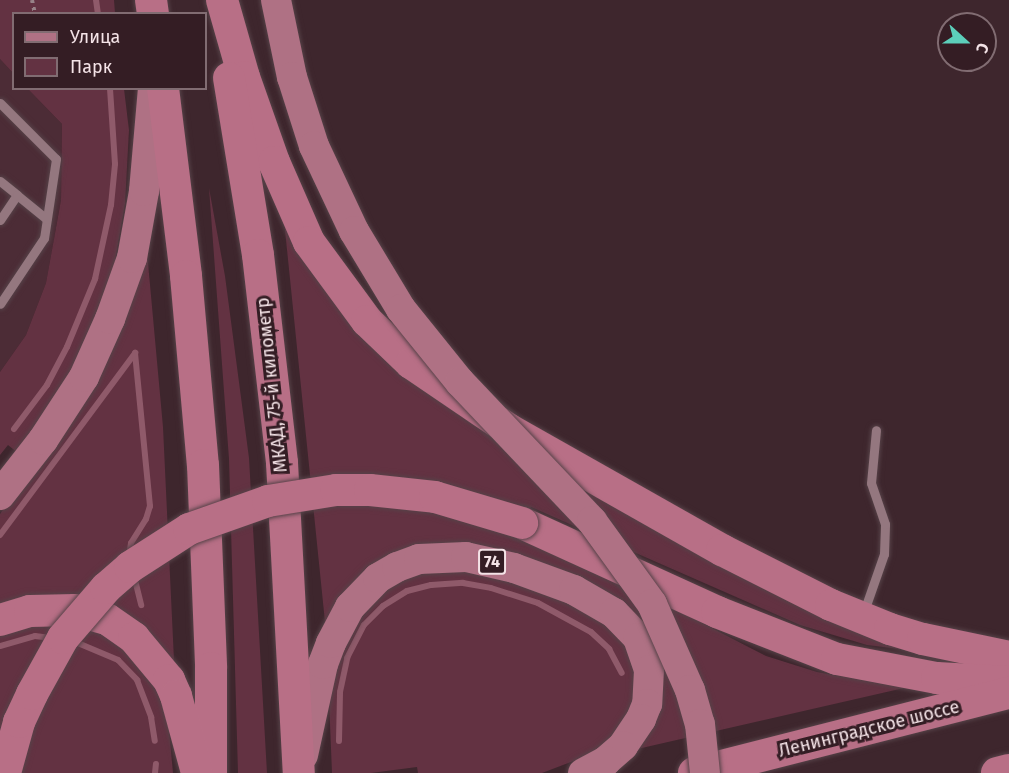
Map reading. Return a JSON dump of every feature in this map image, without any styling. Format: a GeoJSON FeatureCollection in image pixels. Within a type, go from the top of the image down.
{"type":"FeatureCollection","features":[{"type":"Feature","properties":{"kind":"highway","name":"МКАД, 75-й километр"},"geometry":{"type":"LineString","coordinates":[[217,0],[258,255],[282,463],[299,773]]}},
{"type":"Feature","properties":{"kind":"highway"},"geometry":{"type":"LineString","coordinates":[[222,0],[244,77],[274,162],[309,242],[346,296],[390,344],[434,381],[508,429],[722,550],[861,619],[935,642],[1009,657]]}},
{"type":"Feature","properties":{"kind":"highway"},"geometry":{"type":"LineString","coordinates":[[163,90],[186,276],[203,465],[211,668],[211,773]]}},
{"type":"Feature","properties":{"kind":"highway"},"geometry":{"type":"LineString","coordinates":[[5,773],[20,722],[32,694],[63,638],[106,588],[130,567],[189,529],[268,501],[336,490],[381,490],[435,497],[522,523],[717,612],[837,659],[938,678],[1009,682]]}},
{"type":"Feature","properties":{"kind":"highway"},"geometry":{"type":"LineString","coordinates":[[0,620],[30,611],[75,610],[107,620],[134,638],[169,680],[176,696],[197,773]]}},
{"type":"Feature","properties":{"kind":"highway","name":"Ленинградское шоссе"},"geometry":{"type":"LineString","coordinates":[[694,773],[1009,693]]}},
{"type":"Feature","properties":{"kind":"highway"},"geometry":{"type":"LineString","coordinates":[[997,773],[1009,770]]}},
{"type":"Feature","properties":{"kind":"main road"},"geometry":{"type":"LineString","coordinates":[[276,0],[292,77],[314,146],[354,231],[401,309],[460,382],[592,521],[652,604],[690,690],[700,724],[705,773]]}},
{"type":"Feature","properties":{"kind":"main road"},"geometry":{"type":"LineString","coordinates":[[0,495],[43,440],[84,376],[110,319],[132,258],[144,191],[153,90]]}},
{"type":"Feature","properties":{"kind":"main road","name":"74"},"geometry":{"type":"LineString","coordinates":[[299,773],[323,664],[350,607],[378,578],[397,567],[419,559],[442,556],[491,562],[547,579],[597,601],[614,612],[638,638],[650,670],[647,704],[641,719],[623,746],[606,760],[583,773]]}},
{"type":"Feature","properties":{"kind":"lane"},"geometry":{"type":"LineString","coordinates":[[0,104],[56,159],[44,238],[0,304]]}},
{"type":"Feature","properties":{"kind":"lane"},"geometry":{"type":"LineString","coordinates":[[0,181],[47,219]]}},
{"type":"Feature","properties":{"kind":"lane"},"geometry":{"type":"LineString","coordinates":[[0,220],[17,195]]}},
{"type":"Feature","properties":{"kind":"lane"},"geometry":{"type":"LineString","coordinates":[[861,619],[884,554],[885,524],[871,483],[876,430]]}},
{"type":"Feature","properties":{"kind":"shaded area"},"geometry":{"type":"Polygon","coordinates":[[[0,59],[12,72],[12,90],[29,90],[62,124],[61,200],[46,283],[26,335],[0,372],[0,59]]]}},
{"type":"Feature","properties":{"kind":"green space"},"geometry":{"type":"Polygon","coordinates":[[[0,0],[114,0],[115,12],[12,12],[12,72],[0,59],[0,0]]]}},
{"type":"Feature","properties":{"kind":"green space"},"geometry":{"type":"Polygon","coordinates":[[[29,90],[124,90],[129,130],[125,204],[115,261],[79,360],[18,453],[8,445],[0,455],[0,372],[26,335],[46,283],[61,200],[62,124],[29,90]]]}},
{"type":"Feature","properties":{"kind":"green space"},"geometry":{"type":"Polygon","coordinates":[[[209,188],[225,276],[249,458],[267,773],[238,773],[229,459],[209,188]]]}},
{"type":"Feature","properties":{"kind":"green space"},"geometry":{"type":"Polygon","coordinates":[[[287,225],[363,332],[942,654],[867,645],[800,625],[531,507],[520,529],[766,656],[817,672],[904,688],[633,750],[645,628],[448,546],[325,622],[285,230],[287,225]]]}},
{"type":"Feature","properties":{"kind":"green space"},"geometry":{"type":"Polygon","coordinates":[[[146,241],[163,427],[174,660],[170,660],[156,644],[0,606],[0,514],[50,444],[146,241]]]}},
{"type":"Feature","properties":{"kind":"green space"},"geometry":{"type":"Polygon","coordinates":[[[466,567],[575,601],[624,638],[639,677],[631,713],[607,743],[584,757],[542,773],[418,773],[417,767],[371,773],[332,773],[329,699],[337,660],[349,630],[387,587],[412,575],[466,567]]]}},
{"type":"Feature","properties":{"kind":"green space"},"geometry":{"type":"Polygon","coordinates":[[[50,619],[113,637],[148,671],[161,698],[169,730],[173,773],[0,773],[0,631],[50,619]]]}},
{"type":"Feature","properties":{"kind":"waterway"},"geometry":{"type":"LineString","coordinates":[[96,0],[98,12]]}},
{"type":"Feature","properties":{"kind":"waterway"},"geometry":{"type":"LineString","coordinates":[[14,429],[47,385],[67,347],[95,279],[111,205],[115,164],[110,90]]}},
{"type":"Feature","properties":{"kind":"waterway"},"geometry":{"type":"LineString","coordinates":[[0,535],[135,353],[150,506],[146,519],[131,543],[129,557]]}},
{"type":"Feature","properties":{"kind":"waterway"},"geometry":{"type":"LineString","coordinates":[[134,576],[141,605]]}},
{"type":"Feature","properties":{"kind":"waterway"},"geometry":{"type":"LineString","coordinates":[[339,741],[340,692],[347,658],[364,625],[383,606],[407,591],[431,585],[463,583],[491,588],[538,603],[591,632],[609,649],[622,673]]}},
{"type":"Feature","properties":{"kind":"waterway"},"geometry":{"type":"LineString","coordinates":[[0,646],[35,636],[51,638]]}},
{"type":"Feature","properties":{"kind":"waterway"},"geometry":{"type":"LineString","coordinates":[[73,641],[118,660],[137,680],[151,717],[155,741]]}},
{"type":"Feature","properties":{"kind":"waterway"},"geometry":{"type":"LineString","coordinates":[[155,773],[156,764]]}}]}
